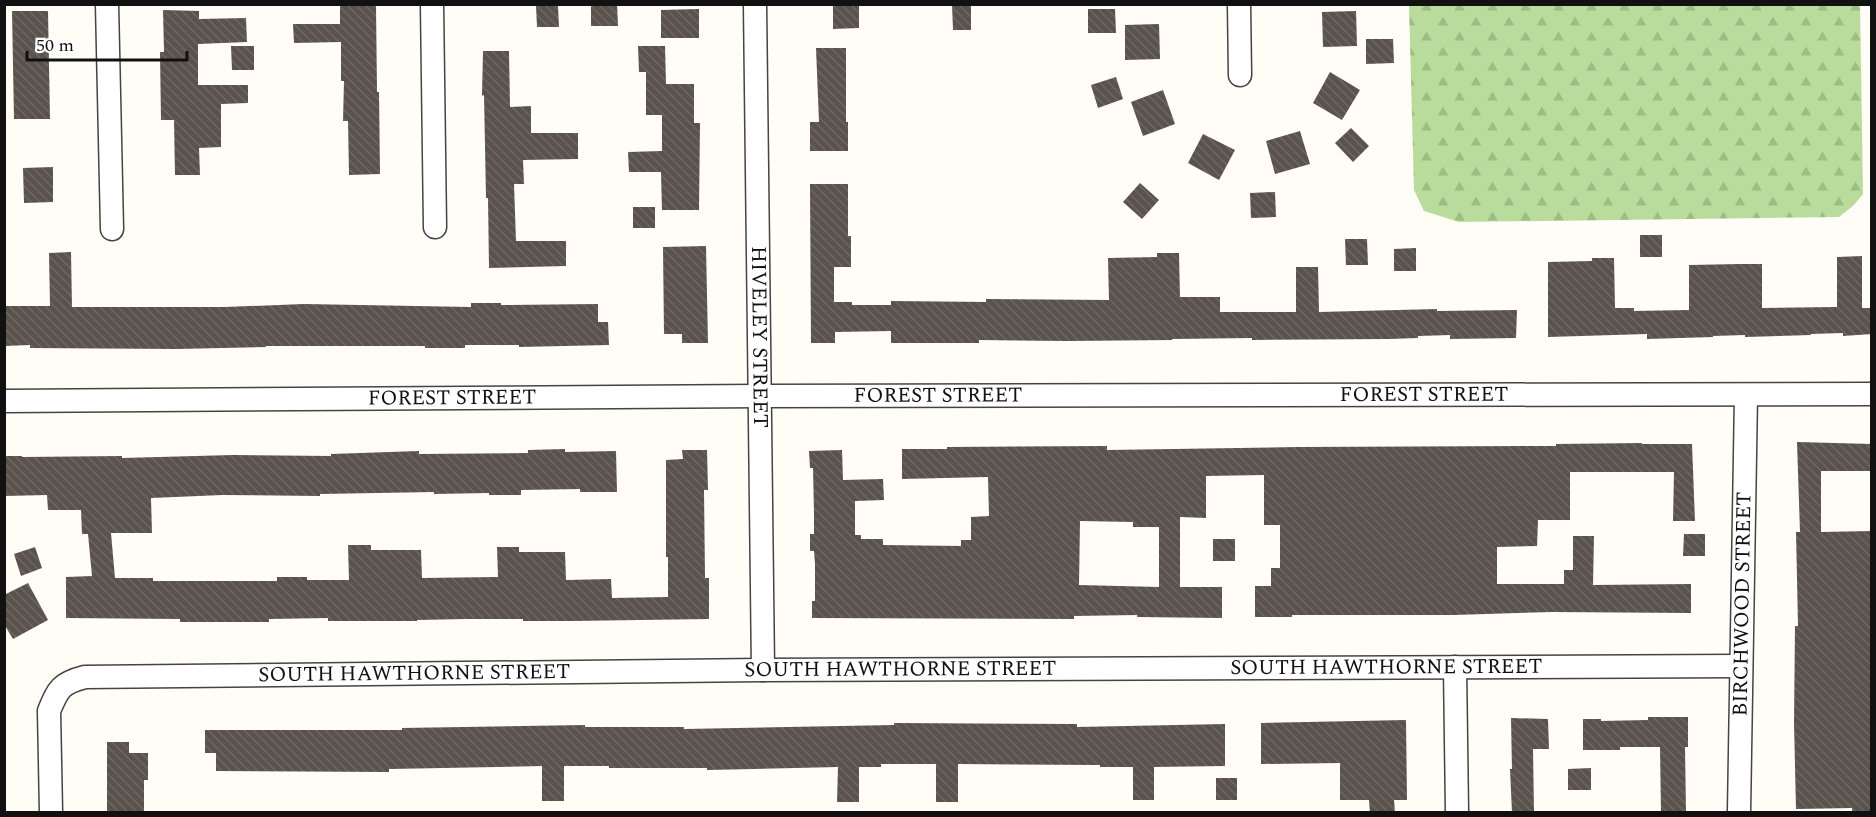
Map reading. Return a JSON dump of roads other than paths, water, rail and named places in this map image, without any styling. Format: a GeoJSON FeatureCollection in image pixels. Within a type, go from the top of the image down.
{"type":"FeatureCollection","features":[{"type":"Feature","properties":{"kind":"street"},"geometry":{"type":"LineString","coordinates":[[107,4],[112,229]]}},
{"type":"Feature","properties":{"kind":"street"},"geometry":{"type":"LineString","coordinates":[[432,4],[435,227]]}},
{"type":"Feature","properties":{"kind":"street","name":"HIVELEY STREET"},"geometry":{"type":"LineString","coordinates":[[756,4],[763,670]]}},
{"type":"Feature","properties":{"kind":"street"},"geometry":{"type":"LineString","coordinates":[[1239,4],[1240,75]]}},
{"type":"Feature","properties":{"kind":"street","name":"FOREST STREET"},"geometry":{"type":"LineString","coordinates":[[4,401],[760,396],[1872,394]]}},
{"type":"Feature","properties":{"kind":"street","name":"BIRCHWOOD STREET"},"geometry":{"type":"LineString","coordinates":[[1739,813],[1746,395]]}},
{"type":"Feature","properties":{"kind":"street","name":"SOUTH HAWTHORNE STREET"},"geometry":{"type":"LineString","coordinates":[[51,813],[49,711],[55,696],[70,680],[93,676],[763,670],[1741,666]]}},
{"type":"Feature","properties":{"kind":"street"},"geometry":{"type":"LineString","coordinates":[[1455,667],[1457,813]]}}]}
